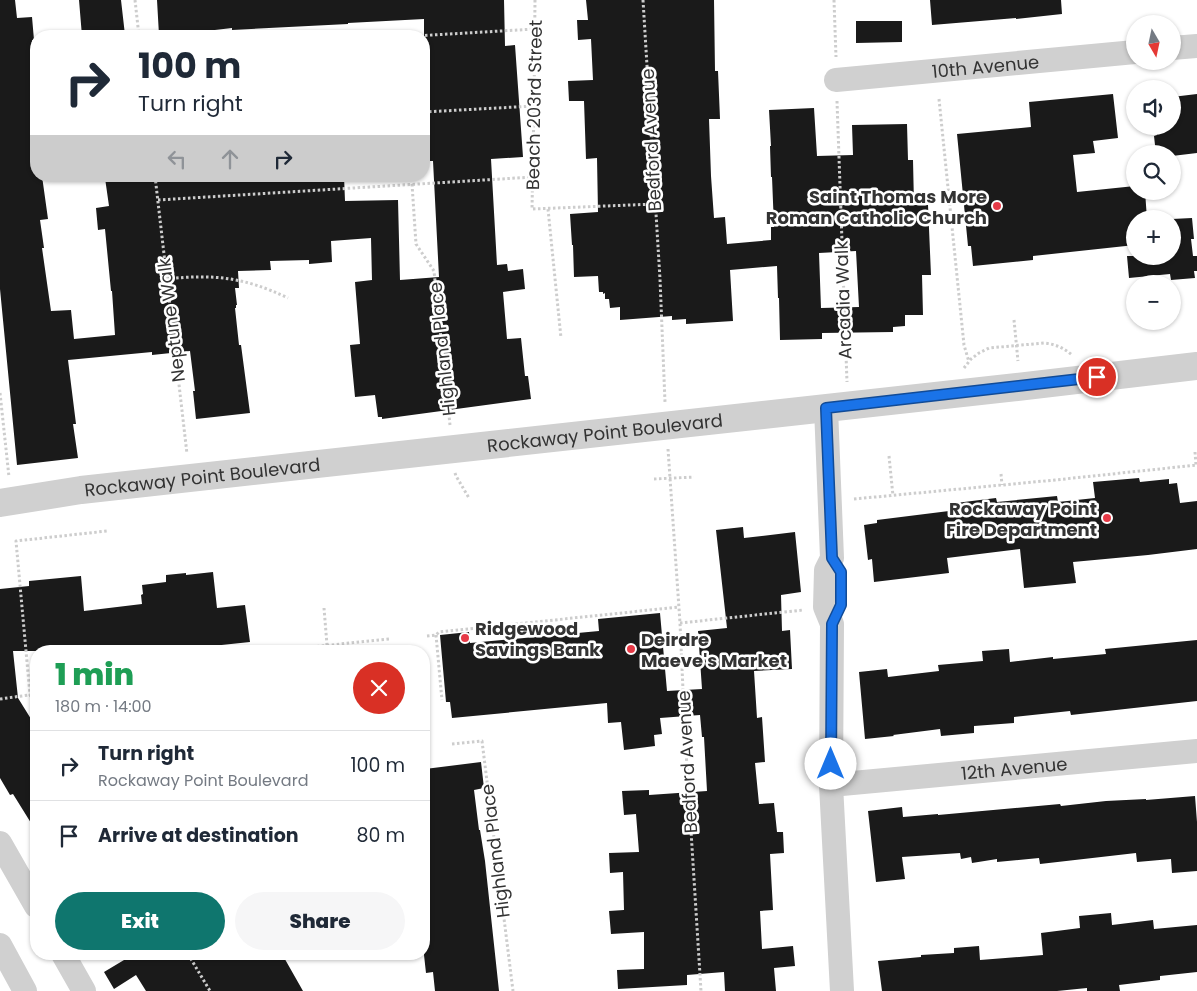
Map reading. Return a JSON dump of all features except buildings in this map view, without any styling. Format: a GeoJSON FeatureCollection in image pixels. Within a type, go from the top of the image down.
{"type":"FeatureCollection","features":[{"type":"Feature","properties":{"kind":"street"},"geometry":{"type":"LineString","coordinates":[[1181,47],[1197,46]]}},
{"type":"Feature","properties":{"kind":"street","name":"10th Avenue"},"geometry":{"type":"LineString","coordinates":[[836,81],[1126,53]]}},
{"type":"Feature","properties":{"kind":"street","name":"Rockaway Point Boulevard"},"geometry":{"type":"LineString","coordinates":[[5,497],[1197,366]]}},
{"type":"Feature","properties":{"kind":"street"},"geometry":{"type":"LineString","coordinates":[[826,408],[832,558],[841,572],[841,605],[832,624],[831,785],[842,991]]}},
{"type":"Feature","properties":{"kind":"street","name":"12th Avenue"},"geometry":{"type":"LineString","coordinates":[[831,785],[1197,751]]}},
{"type":"Feature","properties":{"kind":"street"},"geometry":{"type":"LineString","coordinates":[[0,843],[30,896]]}},
{"type":"Feature","properties":{"kind":"street"},"geometry":{"type":"LineString","coordinates":[[0,945],[25,991]]}},
{"type":"Feature","properties":{"kind":"street"},"geometry":{"type":"LineString","coordinates":[[66,960],[84,991]]}},
{"type":"Feature","properties":{"kind":"path"},"geometry":{"type":"LineString","coordinates":[[135,0],[138,30]]}},
{"type":"Feature","properties":{"kind":"path","name":"Beach 203rd Street"},"geometry":{"type":"LineString","coordinates":[[535,0],[532,209],[548,209],[561,338]]}},
{"type":"Feature","properties":{"kind":"path","name":"Bedford Avenue"},"geometry":{"type":"LineString","coordinates":[[643,0],[666,405]]}},
{"type":"Feature","properties":{"kind":"path","name":"Arcadia Walk"},"geometry":{"type":"LineString","coordinates":[[834,0],[847,389]]}},
{"type":"Feature","properties":{"kind":"path"},"geometry":{"type":"LineString","coordinates":[[430,35],[535,29]]}},
{"type":"Feature","properties":{"kind":"path"},"geometry":{"type":"LineString","coordinates":[[939,99],[962,335],[969,362]]}},
{"type":"Feature","properties":{"kind":"path"},"geometry":{"type":"LineString","coordinates":[[430,112],[534,106]]}},
{"type":"Feature","properties":{"kind":"path"},"geometry":{"type":"LineString","coordinates":[[158,200],[533,177]]}},
{"type":"Feature","properties":{"kind":"path","name":"Neptune Walk"},"geometry":{"type":"LineString","coordinates":[[156,182],[188,458]]}},
{"type":"Feature","properties":{"kind":"path","name":"Highland Place"},"geometry":{"type":"LineString","coordinates":[[412,184],[416,244],[434,271],[450,430]]}},
{"type":"Feature","properties":{"kind":"path"},"geometry":{"type":"LineString","coordinates":[[548,209],[655,204]]}},
{"type":"Feature","properties":{"kind":"path"},"geometry":{"type":"LineString","coordinates":[[166,279],[211,277],[232,279],[260,286],[288,298]]}},
{"type":"Feature","properties":{"kind":"path"},"geometry":{"type":"LineString","coordinates":[[1014,320],[1019,369]]}},
{"type":"Feature","properties":{"kind":"path"},"geometry":{"type":"LineString","coordinates":[[962,372],[969,362],[989,348],[1044,343],[1061,347],[1075,358]]}},
{"type":"Feature","properties":{"kind":"path"},"geometry":{"type":"LineString","coordinates":[[0,393],[5,497]]}},
{"type":"Feature","properties":{"kind":"path","name":"Bedford Avenue"},"geometry":{"type":"LineString","coordinates":[[668,443],[701,991]]}},
{"type":"Feature","properties":{"kind":"path"},"geometry":{"type":"LineString","coordinates":[[854,499],[1196,465],[1194,452]]}},
{"type":"Feature","properties":{"kind":"path"},"geometry":{"type":"LineString","coordinates":[[889,456],[893,496]]}},
{"type":"Feature","properties":{"kind":"path"},"geometry":{"type":"LineString","coordinates":[[1000,474],[1002,485]]}},
{"type":"Feature","properties":{"kind":"path"},"geometry":{"type":"LineString","coordinates":[[456,476],[469,498]]}},
{"type":"Feature","properties":{"kind":"path"},"geometry":{"type":"LineString","coordinates":[[654,479],[694,477]]}},
{"type":"Feature","properties":{"kind":"path"},"geometry":{"type":"LineString","coordinates":[[0,698],[30,695],[16,541],[107,530]]}},
{"type":"Feature","properties":{"kind":"path"},"geometry":{"type":"LineString","coordinates":[[427,636],[436,635],[439,632],[679,607]]}},
{"type":"Feature","properties":{"kind":"path"},"geometry":{"type":"LineString","coordinates":[[324,608],[327,645],[388,640]]}},
{"type":"Feature","properties":{"kind":"path"},"geometry":{"type":"LineString","coordinates":[[680,623],[808,609]]}},
{"type":"Feature","properties":{"kind":"path"},"geometry":{"type":"LineString","coordinates":[[436,635],[442,700]]}},
{"type":"Feature","properties":{"kind":"path","name":"Highland Place"},"geometry":{"type":"LineString","coordinates":[[452,744],[482,741],[513,991]]}},
{"type":"Feature","properties":{"kind":"path"},"geometry":{"type":"LineString","coordinates":[[192,960],[210,991]]}},
{"type":"Feature","properties":{"kind":"place","name":"Saint Thomas More Roman Catholic Church"},"geometry":{"type":"Point","coordinates":[997,206]}},
{"type":"Feature","properties":{"kind":"place","name":"Rockaway Point Fire Department"},"geometry":{"type":"Point","coordinates":[1107,518]}},
{"type":"Feature","properties":{"kind":"place","name":"Ridgewood Savings Bank"},"geometry":{"type":"Point","coordinates":[465,638]}},
{"type":"Feature","properties":{"kind":"place","name":"Deirdre Maeve's Market"},"geometry":{"type":"Point","coordinates":[631,649]}},
{"type":"Feature","properties":{"kind":"route"},"geometry":{"type":"LineString","coordinates":[[831,764],[832,624],[841,605],[841,572],[832,558],[826,408],[1097,377]]}}]}
